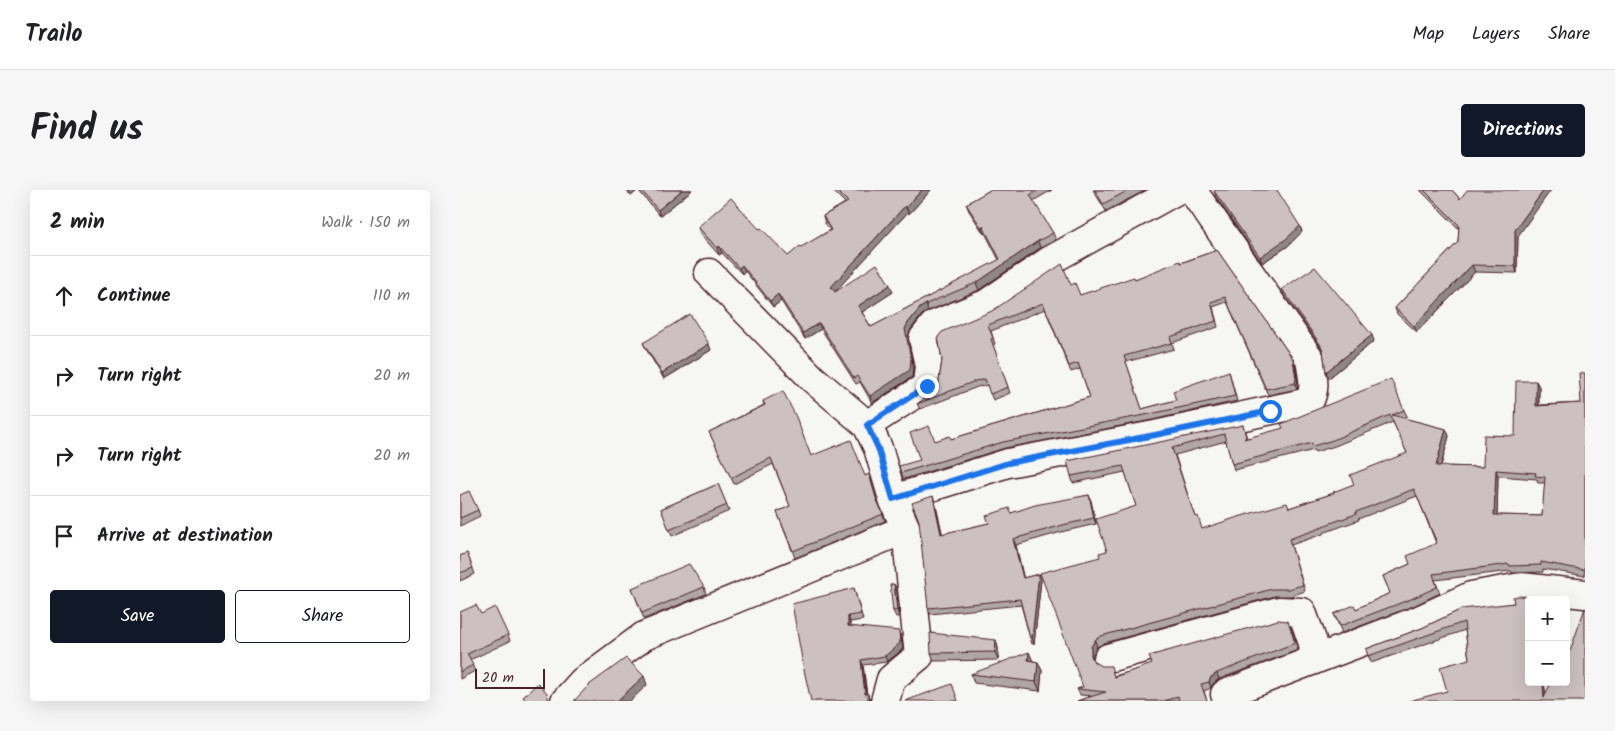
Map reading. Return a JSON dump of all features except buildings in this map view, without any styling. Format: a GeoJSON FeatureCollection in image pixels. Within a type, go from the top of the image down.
{"type":"FeatureCollection","features":[{"type":"Feature","properties":{"kind":"street"},"geometry":{"type":"LineString","coordinates":[[867,425],[927,386],[929,365],[923,339],[934,325],[986,304],[1049,261],[1178,190]]}},
{"type":"Feature","properties":{"kind":"street"},"geometry":{"type":"LineString","coordinates":[[893,499],[1008,463],[1155,435],[1309,402],[1314,393],[1310,359],[1192,190]]}},
{"type":"Feature","properties":{"kind":"street"},"geometry":{"type":"LineString","coordinates":[[709,273],[813,379],[867,425],[878,448],[893,499],[906,529],[919,656],[891,679],[885,701]]}},
{"type":"Feature","properties":{"kind":"street"},"geometry":{"type":"LineString","coordinates":[[565,701],[582,682],[644,636],[906,529]]}},
{"type":"Feature","properties":{"kind":"street"},"geometry":{"type":"LineString","coordinates":[[1225,694],[1419,620],[1470,596],[1521,587],[1585,594]]}},
{"type":"Feature","properties":{"kind":"street"},"geometry":{"type":"LineString","coordinates":[[1108,658],[1279,611],[1302,612],[1313,643],[1314,660]]}},
{"type":"Feature","properties":{"kind":"route"},"geometry":{"type":"LineString","coordinates":[[927,386],[867,425],[878,448],[893,499],[1008,463],[1270,411]]}}]}
